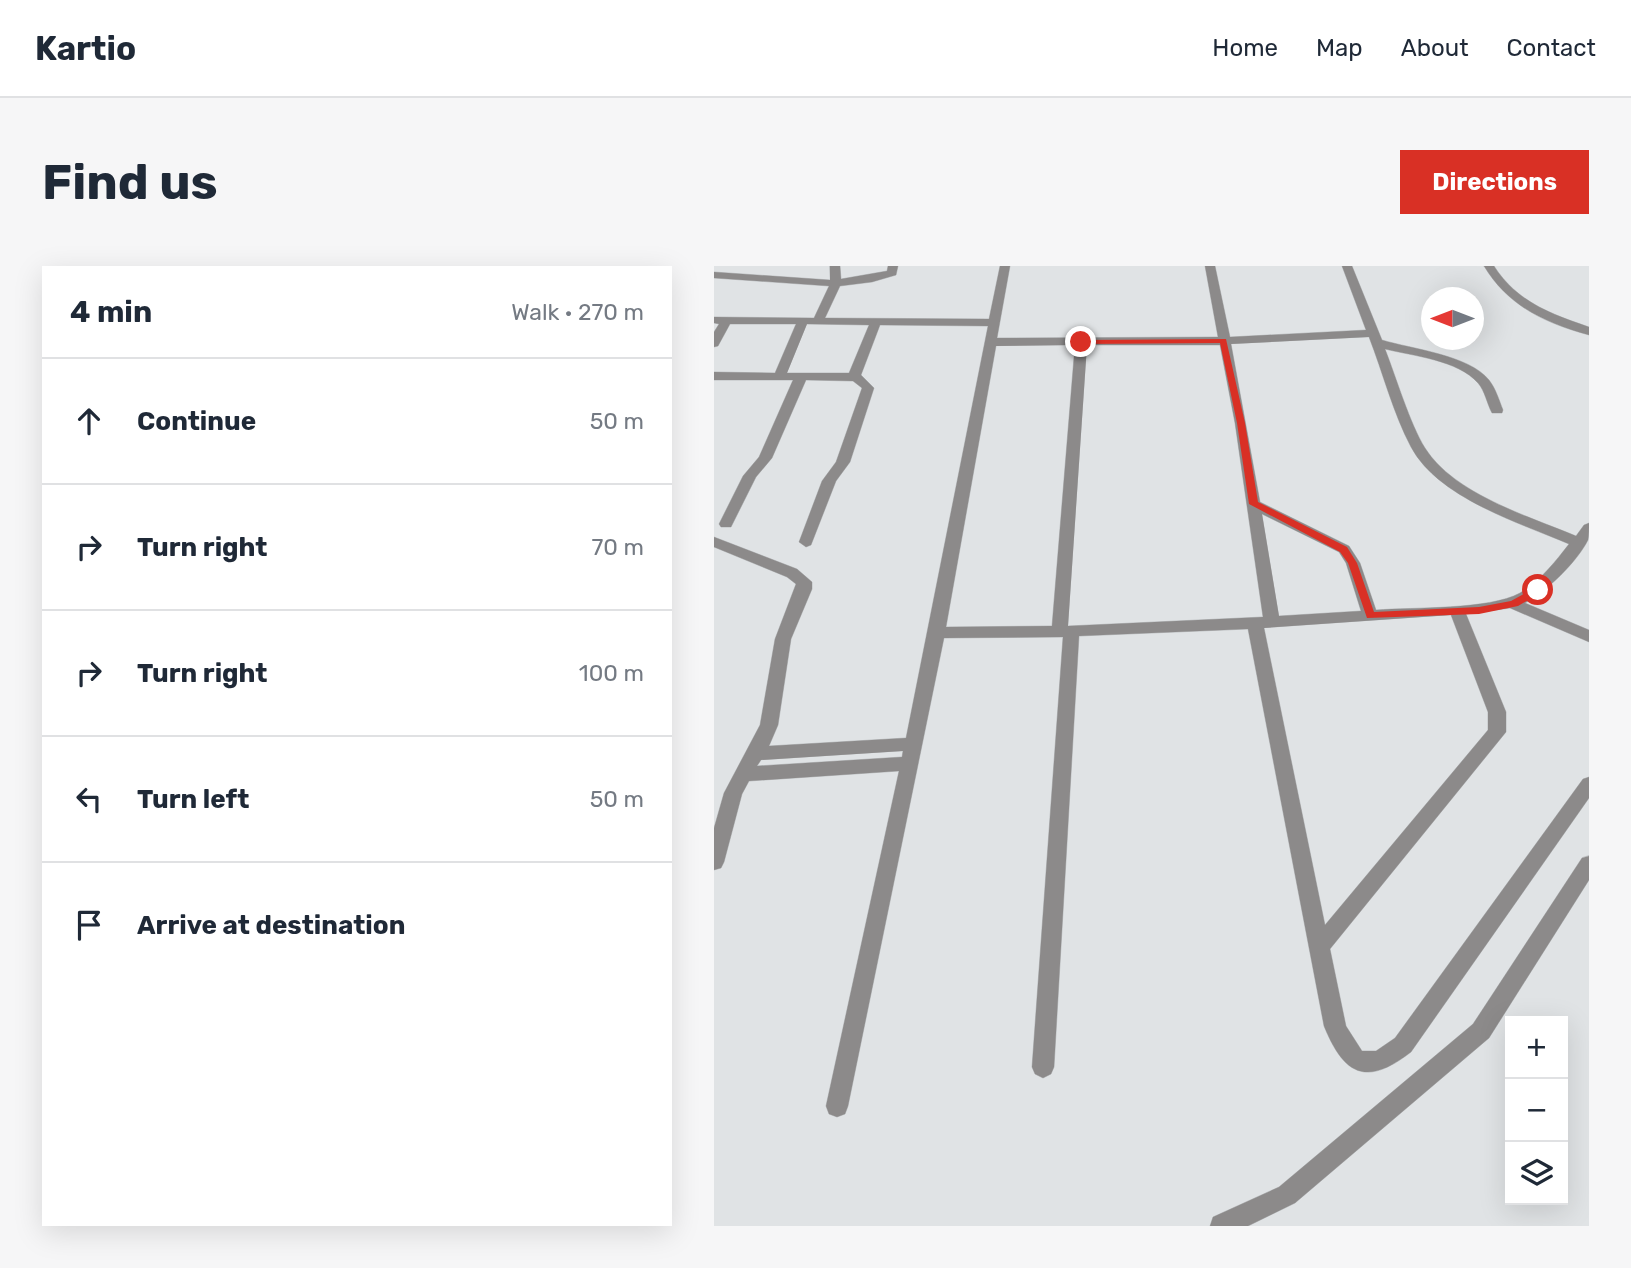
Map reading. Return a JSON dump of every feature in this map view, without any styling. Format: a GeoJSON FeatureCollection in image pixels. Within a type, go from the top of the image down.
{"type":"FeatureCollection","features":[{"type":"Feature","properties":{"kind":"street"},"geometry":{"type":"LineString","coordinates":[[818,321],[836,283],[835,266]]}},
{"type":"Feature","properties":{"kind":"street"},"geometry":{"type":"LineString","coordinates":[[714,275],[836,283],[875,280],[892,273],[894,266]]}},
{"type":"Feature","properties":{"kind":"street"},"geometry":{"type":"LineString","coordinates":[[837,1106],[937,633],[1005,266]]}},
{"type":"Feature","properties":{"kind":"street"},"geometry":{"type":"LineString","coordinates":[[1210,266],[1254,504],[1263,622],[1319,947],[1335,1026],[1348,1053],[1361,1063],[1373,1064],[1386,1059],[1403,1045],[1589,784]]}},
{"type":"Feature","properties":{"kind":"street"},"geometry":{"type":"LineString","coordinates":[[1348,266],[1418,448],[1432,467],[1472,495],[1578,542]]}},
{"type":"Feature","properties":{"kind":"street"},"geometry":{"type":"LineString","coordinates":[[1489,266],[1506,292],[1521,304],[1589,331]]}},
{"type":"Feature","properties":{"kind":"street"},"geometry":{"type":"LineString","coordinates":[[714,343],[720,320],[996,320]]}},
{"type":"Feature","properties":{"kind":"street"},"geometry":{"type":"LineString","coordinates":[[779,377],[803,321]]}},
{"type":"Feature","properties":{"kind":"street"},"geometry":{"type":"LineString","coordinates":[[854,377],[876,321]]}},
{"type":"Feature","properties":{"kind":"street"},"geometry":{"type":"LineString","coordinates":[[993,342],[1376,338],[1475,374],[1483,381],[1497,410]]}},
{"type":"Feature","properties":{"kind":"street"},"geometry":{"type":"LineString","coordinates":[[1042,1067],[1081,342]]}},
{"type":"Feature","properties":{"kind":"street"},"geometry":{"type":"LineString","coordinates":[[714,376],[854,377],[865,383],[867,393],[843,462],[829,481],[806,542]]}},
{"type":"Feature","properties":{"kind":"street"},"geometry":{"type":"LineString","coordinates":[[726,524],[750,476],[765,458],[801,377]]}},
{"type":"Feature","properties":{"kind":"street"},"geometry":{"type":"LineString","coordinates":[[1254,504],[1344,549],[1353,563],[1370,615]]}},
{"type":"Feature","properties":{"kind":"street"},"geometry":{"type":"LineString","coordinates":[[937,633],[1065,631],[1263,622],[1457,612],[1514,604],[1538,590],[1589,528]]}},
{"type":"Feature","properties":{"kind":"street"},"geometry":{"type":"LineString","coordinates":[[714,542],[792,573],[804,582],[802,599],[783,639],[769,724],[730,803],[714,862]]}},
{"type":"Feature","properties":{"kind":"street"},"geometry":{"type":"LineString","coordinates":[[1514,604],[1589,636]]}},
{"type":"Feature","properties":{"kind":"street"},"geometry":{"type":"LineString","coordinates":[[1319,947],[1497,732],[1497,712],[1457,612]]}},
{"type":"Feature","properties":{"kind":"street"},"geometry":{"type":"LineString","coordinates":[[756,754],[912,744]]}},
{"type":"Feature","properties":{"kind":"street"},"geometry":{"type":"LineString","coordinates":[[744,774],[908,764]]}},
{"type":"Feature","properties":{"kind":"street"},"geometry":{"type":"LineString","coordinates":[[1223,1226],[1287,1195],[1481,1031],[1589,864]]}},
{"type":"Feature","properties":{"kind":"route"},"geometry":{"type":"LineString","coordinates":[[1081,342],[1223,341],[1241,423],[1254,504],[1344,549],[1353,563],[1370,615],[1479,610],[1514,604],[1538,590]]}}]}
